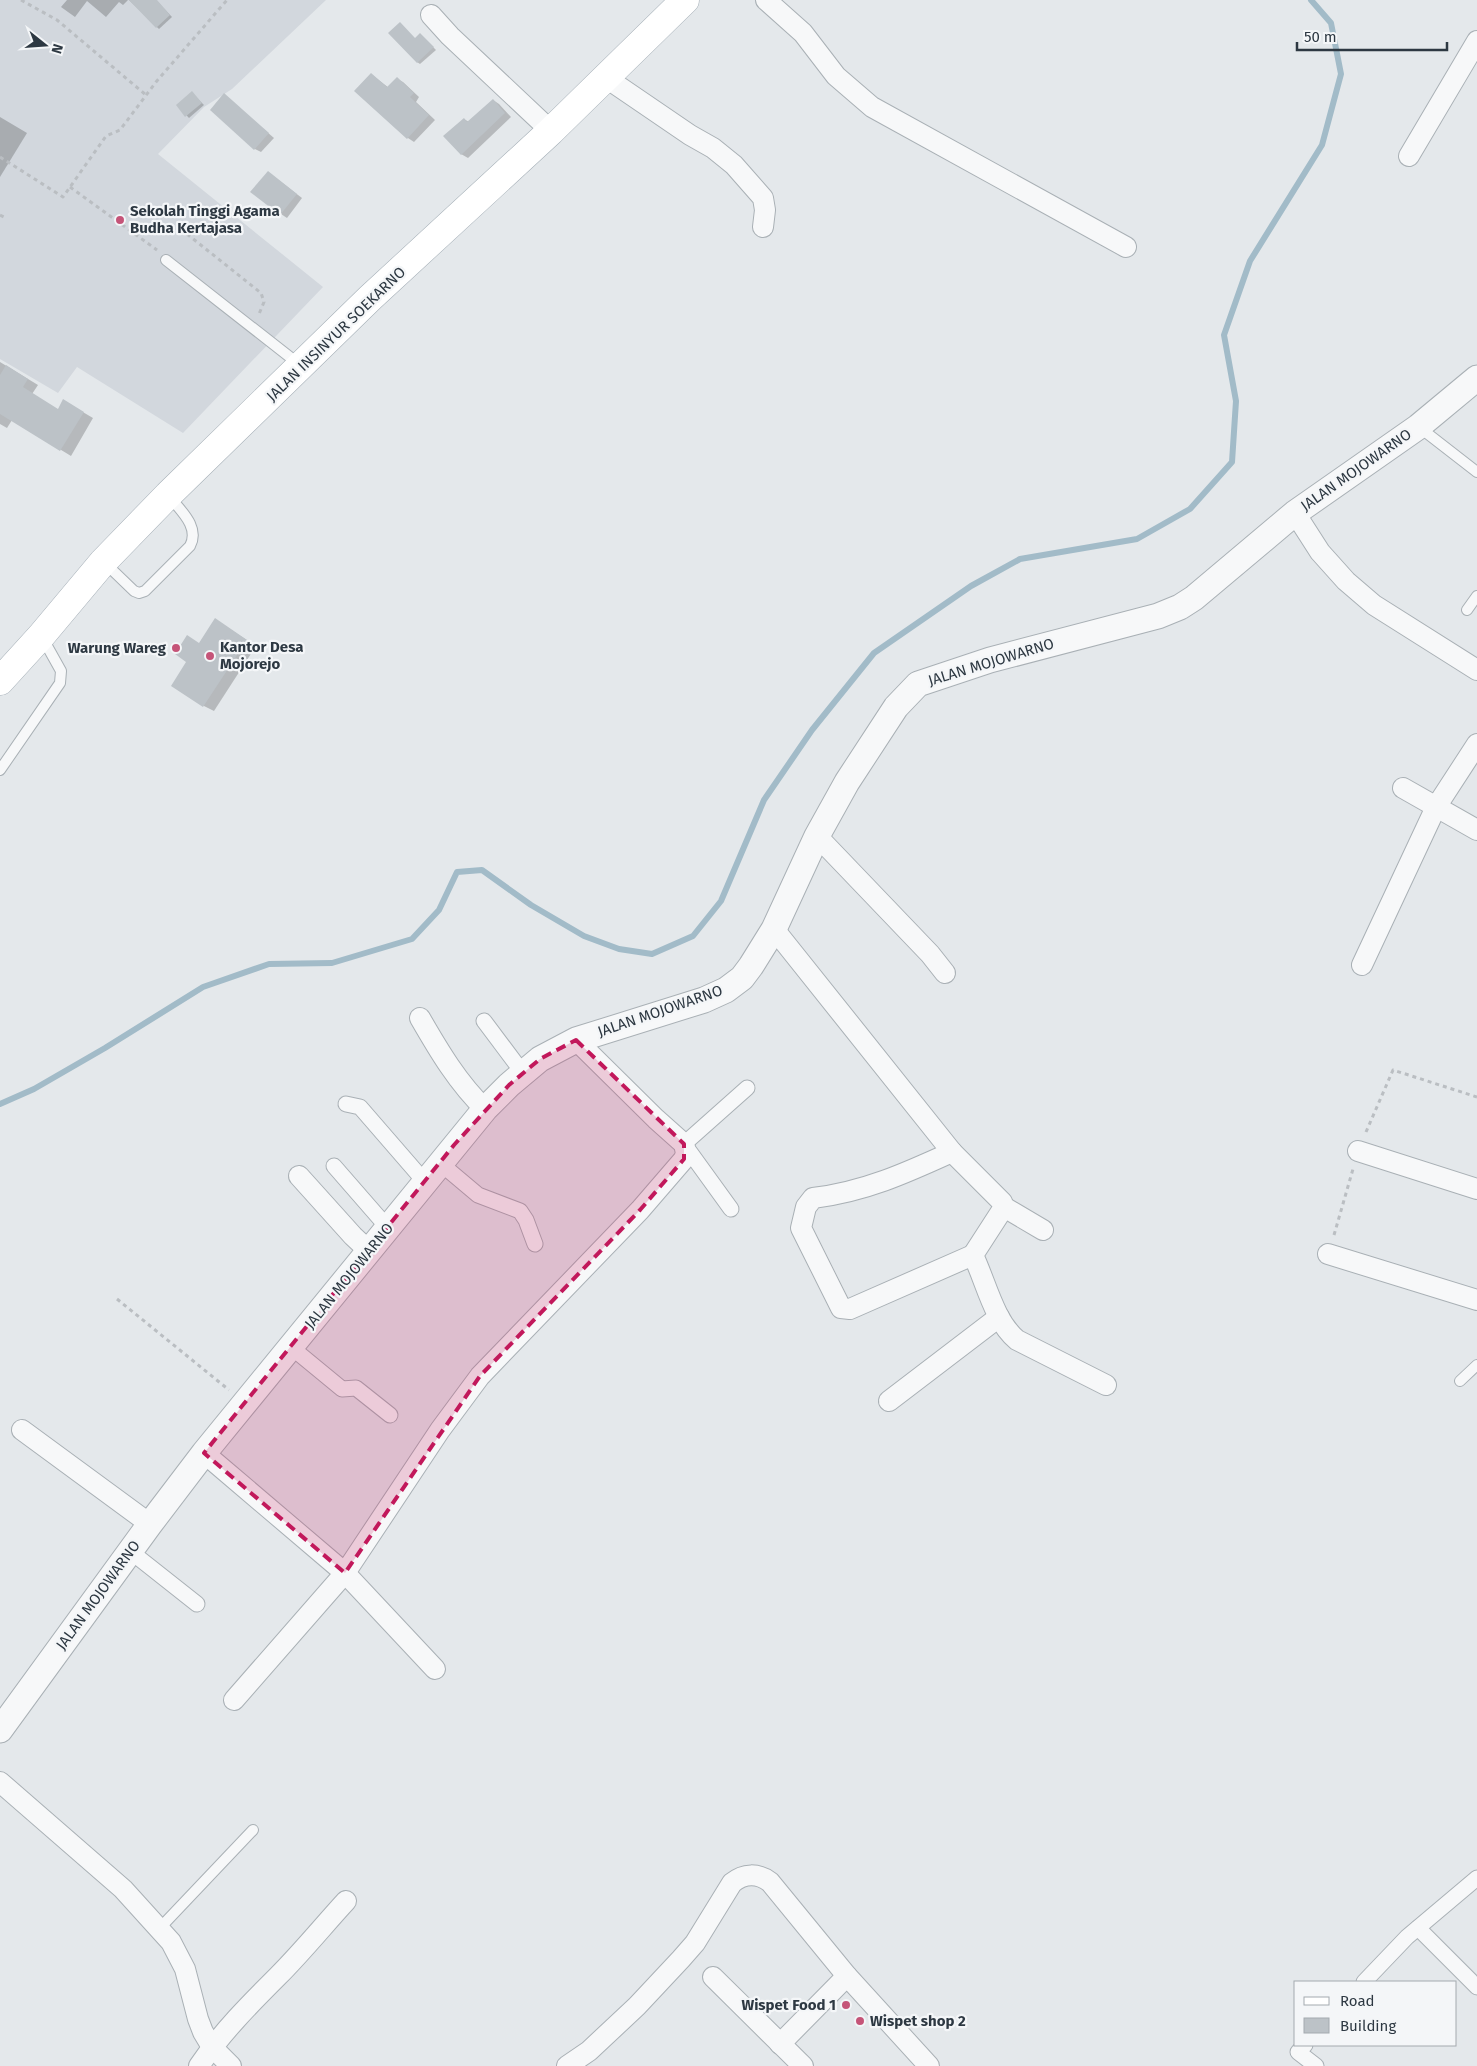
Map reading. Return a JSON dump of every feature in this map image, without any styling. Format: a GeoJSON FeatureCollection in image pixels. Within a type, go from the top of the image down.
{"type":"FeatureCollection","features":[{"type":"Feature","properties":{"kind":"main road","name":"JALAN INSINYUR SOEKARNO"},"geometry":{"type":"LineString","coordinates":[[0,681],[104,562],[168,495],[370,298],[551,131],[676,3]]}},
{"type":"Feature","properties":{"kind":"street"},"geometry":{"type":"LineString","coordinates":[[766,0],[803,33],[836,76],[872,107],[1126,247]]}},
{"type":"Feature","properties":{"kind":"street"},"geometry":{"type":"LineString","coordinates":[[432,14],[450,36],[551,131]]}},
{"type":"Feature","properties":{"kind":"street"},"geometry":{"type":"LineString","coordinates":[[1408,156],[1477,41]]}},
{"type":"Feature","properties":{"kind":"street"},"geometry":{"type":"LineString","coordinates":[[605,77],[690,135],[713,148],[734,165],[762,198],[765,210],[763,226]]}},
{"type":"Feature","properties":{"kind":"street","name":"JALAN MOJOWARNO"},"geometry":{"type":"LineString","coordinates":[[0,1730],[204,1453],[485,1109],[540,1060],[576,1040],[704,1000],[726,990],[742,978],[752,966],[774,929],[817,836],[876,735],[896,707],[918,684],[990,660],[1158,616],[1180,607],[1214,583],[1295,513],[1418,427],[1477,378]]}},
{"type":"Feature","properties":{"kind":"street"},"geometry":{"type":"LineString","coordinates":[[1295,513],[1320,552],[1346,580],[1374,605],[1477,670]]}},
{"type":"Feature","properties":{"kind":"street"},"geometry":{"type":"LineString","coordinates":[[1362,965],[1436,807],[1477,744]]}},
{"type":"Feature","properties":{"kind":"street"},"geometry":{"type":"LineString","coordinates":[[1402,788],[1477,830]]}},
{"type":"Feature","properties":{"kind":"street"},"geometry":{"type":"LineString","coordinates":[[817,836],[930,954],[945,973]]}},
{"type":"Feature","properties":{"kind":"street"},"geometry":{"type":"LineString","coordinates":[[774,929],[952,1152],[1002,1202],[1004,1207],[1043,1230]]}},
{"type":"Feature","properties":{"kind":"street"},"geometry":{"type":"LineString","coordinates":[[420,1018],[441,1054],[468,1092],[485,1109]]}},
{"type":"Feature","properties":{"kind":"street"},"geometry":{"type":"LineString","coordinates":[[484,1021],[524,1073]]}},
{"type":"Feature","properties":{"kind":"street"},"geometry":{"type":"LineString","coordinates":[[576,1040],[684,1144],[731,1209]]}},
{"type":"Feature","properties":{"kind":"street"},"geometry":{"type":"LineString","coordinates":[[684,1144],[747,1088]]}},
{"type":"Feature","properties":{"kind":"street"},"geometry":{"type":"LineString","coordinates":[[346,1104],[360,1107],[432,1172],[478,1195],[520,1211],[526,1220],[535,1244]]}},
{"type":"Feature","properties":{"kind":"street"},"geometry":{"type":"LineString","coordinates":[[234,1700],[345,1573],[440,1430],[480,1376],[640,1210],[684,1159],[686,1154],[684,1144]]}},
{"type":"Feature","properties":{"kind":"street"},"geometry":{"type":"LineString","coordinates":[[1358,1151],[1477,1188]]}},
{"type":"Feature","properties":{"kind":"street"},"geometry":{"type":"LineString","coordinates":[[952,1152],[883,1183],[834,1196],[813,1198],[806,1207],[800,1228],[841,1308],[850,1309],[973,1255],[1004,1207]]}},
{"type":"Feature","properties":{"kind":"street"},"geometry":{"type":"LineString","coordinates":[[334,1166],[388,1228]]}},
{"type":"Feature","properties":{"kind":"street"},"geometry":{"type":"LineString","coordinates":[[299,1176],[353,1236],[370,1251]]}},
{"type":"Feature","properties":{"kind":"street"},"geometry":{"type":"LineString","coordinates":[[1328,1254],[1477,1300]]}},
{"type":"Feature","properties":{"kind":"street"},"geometry":{"type":"LineString","coordinates":[[973,1255],[999,1318],[1007,1332],[1017,1340],[1106,1385]]}},
{"type":"Feature","properties":{"kind":"street"},"geometry":{"type":"LineString","coordinates":[[890,1401],[999,1318]]}},
{"type":"Feature","properties":{"kind":"street"},"geometry":{"type":"LineString","coordinates":[[291,1348],[342,1389],[356,1388],[390,1415]]}},
{"type":"Feature","properties":{"kind":"street"},"geometry":{"type":"LineString","coordinates":[[22,1430],[150,1524]]}},
{"type":"Feature","properties":{"kind":"street"},"geometry":{"type":"LineString","coordinates":[[204,1453],[345,1573],[435,1669]]}},
{"type":"Feature","properties":{"kind":"street"},"geometry":{"type":"LineString","coordinates":[[130,1551],[197,1604]]}},
{"type":"Feature","properties":{"kind":"street"},"geometry":{"type":"LineString","coordinates":[[0,1782],[122,1888],[171,1942],[185,1969],[198,2019],[212,2047],[231,2066]]}},
{"type":"Feature","properties":{"kind":"street"},"geometry":{"type":"LineString","coordinates":[[567,2066],[589,2051],[637,2006],[681,1959],[695,1943],[732,1883],[740,1877],[757,1875],[770,1882],[847,1976],[929,2066]]}},
{"type":"Feature","properties":{"kind":"street"},"geometry":{"type":"LineString","coordinates":[[1365,1981],[1406,1937],[1477,1878]]}},
{"type":"Feature","properties":{"kind":"street"},"geometry":{"type":"LineString","coordinates":[[200,2066],[212,2047],[256,1996],[279,1975],[346,1901]]}},
{"type":"Feature","properties":{"kind":"street"},"geometry":{"type":"LineString","coordinates":[[1418,1928],[1477,1987]]}},
{"type":"Feature","properties":{"kind":"street"},"geometry":{"type":"LineString","coordinates":[[780,2044],[847,1976]]}},
{"type":"Feature","properties":{"kind":"street"},"geometry":{"type":"LineString","coordinates":[[713,1977],[803,2066]]}},
{"type":"Feature","properties":{"kind":"street"},"geometry":{"type":"LineString","coordinates":[[1305,2046],[1298,2052],[1316,2066]]}},
{"type":"Feature","properties":{"kind":"lane"},"geometry":{"type":"LineString","coordinates":[[166,260],[301,366]]}},
{"type":"Feature","properties":{"kind":"lane"},"geometry":{"type":"LineString","coordinates":[[1418,427],[1477,472]]}},
{"type":"Feature","properties":{"kind":"lane"},"geometry":{"type":"LineString","coordinates":[[104,562],[134,591],[139,593],[145,591],[190,546],[194,538],[194,528],[168,495]]}},
{"type":"Feature","properties":{"kind":"lane"},"geometry":{"type":"LineString","coordinates":[[1466,610],[1477,596]]}},
{"type":"Feature","properties":{"kind":"lane"},"geometry":{"type":"LineString","coordinates":[[0,770],[60,683],[61,672],[41,636]]}},
{"type":"Feature","properties":{"kind":"lane"},"geometry":{"type":"LineString","coordinates":[[1460,1381],[1477,1365]]}},
{"type":"Feature","properties":{"kind":"lane"},"geometry":{"type":"LineString","coordinates":[[159,1929],[253,1830]]}},
{"type":"Feature","properties":{"kind":"path"},"geometry":{"type":"LineString","coordinates":[[21,0],[57,20],[146,96]]}},
{"type":"Feature","properties":{"kind":"path"},"geometry":{"type":"LineString","coordinates":[[0,157],[63,197],[106,136],[120,130],[226,0]]}},
{"type":"Feature","properties":{"kind":"path"},"geometry":{"type":"LineString","coordinates":[[70,187],[157,250],[166,260]]}},
{"type":"Feature","properties":{"kind":"path"},"geometry":{"type":"LineString","coordinates":[[0,215],[6,218]]}},
{"type":"Feature","properties":{"kind":"path"},"geometry":{"type":"LineString","coordinates":[[188,234],[261,293],[264,302],[262,311],[250,326]]}},
{"type":"Feature","properties":{"kind":"path"},"geometry":{"type":"LineString","coordinates":[[117,1299],[245,1403]]}},
{"type":"Feature","properties":{"kind":"highlighted area"},"geometry":{"type":"Polygon","coordinates":[[[576,1040],[684,1144],[684,1159],[640,1210],[480,1376],[345,1573],[204,1453],[454,1145],[509,1085],[540,1059],[576,1040]]]}},
{"type":"Feature","properties":{"kind":"shaded area","name":"Sekolah Tinggi Agama Budha Kertajasa"},"geometry":{"type":"Polygon","coordinates":[[[0,0],[326,0],[232,89],[204,107],[158,154],[323,287],[183,433],[77,367],[58,393],[0,359],[0,0]]]}},
{"type":"Feature","properties":{"kind":"building"},"geometry":{"type":"Polygon","coordinates":[[[129,0],[157,0],[170,15],[156,28],[129,0]]]}},
{"type":"Feature","properties":{"kind":"building"},"geometry":{"type":"Polygon","coordinates":[[[400,22],[415,38],[420,33],[434,47],[417,63],[388,33],[400,22]]]}},
{"type":"Feature","properties":{"kind":"building"},"geometry":{"type":"Polygon","coordinates":[[[371,73],[387,87],[397,77],[414,93],[410,97],[429,115],[407,139],[354,91],[371,73]]]}},
{"type":"Feature","properties":{"kind":"building"},"geometry":{"type":"Polygon","coordinates":[[[192,91],[202,103],[185,117],[176,105],[192,91]]]}},
{"type":"Feature","properties":{"kind":"building"},"geometry":{"type":"Polygon","coordinates":[[[224,93],[269,133],[254,150],[210,110],[224,93]]]}},
{"type":"Feature","properties":{"kind":"building"},"geometry":{"type":"Polygon","coordinates":[[[493,99],[505,113],[461,155],[443,136],[464,118],[467,122],[493,99]]]}},
{"type":"Feature","properties":{"kind":"building"},"geometry":{"type":"Polygon","coordinates":[[[268,171],[297,194],[280,215],[250,192],[268,171]]]}},
{"type":"Feature","properties":{"kind":"building"},"geometry":{"type":"Polygon","coordinates":[[[6,365],[28,379],[23,387],[58,409],[63,399],[84,412],[60,451],[0,414],[0,375],[6,365]]]}},
{"type":"Feature","properties":{"kind":"building"},"geometry":{"type":"Polygon","coordinates":[[[215,618],[247,640],[203,707],[171,686],[186,662],[175,654],[187,635],[199,643],[215,618]]]}},
{"type":"Feature","properties":{"kind":"waterway"},"geometry":{"type":"LineString","coordinates":[[0,1104],[34,1089],[105,1048],[203,987],[269,964],[332,963],[412,939],[439,910],[457,872],[482,870],[531,905],[584,936],[619,949],[652,954],[693,936],[721,901],[764,800],[812,730],[874,653],[971,586],[1020,559],[1137,539],[1190,509],[1232,462],[1236,401],[1224,335],[1250,261],[1322,145],[1341,74],[1331,23],[1311,0]]}},
{"type":"Feature","properties":{"kind":"place","name":"Sekolah Tinggi Agama Budha Kertajasa"},"geometry":{"type":"Point","coordinates":[120,220]}},
{"type":"Feature","properties":{"kind":"place","name":"Warung Wareg"},"geometry":{"type":"Point","coordinates":[176,648]}},
{"type":"Feature","properties":{"kind":"place","name":"Kantor Desa Mojorejo"},"geometry":{"type":"Point","coordinates":[210,656]}},
{"type":"Feature","properties":{"kind":"place","name":"Wispet Food 1"},"geometry":{"type":"Point","coordinates":[846,2005]}},
{"type":"Feature","properties":{"kind":"place","name":"Wispet shop 2"},"geometry":{"type":"Point","coordinates":[860,2021]}}]}
